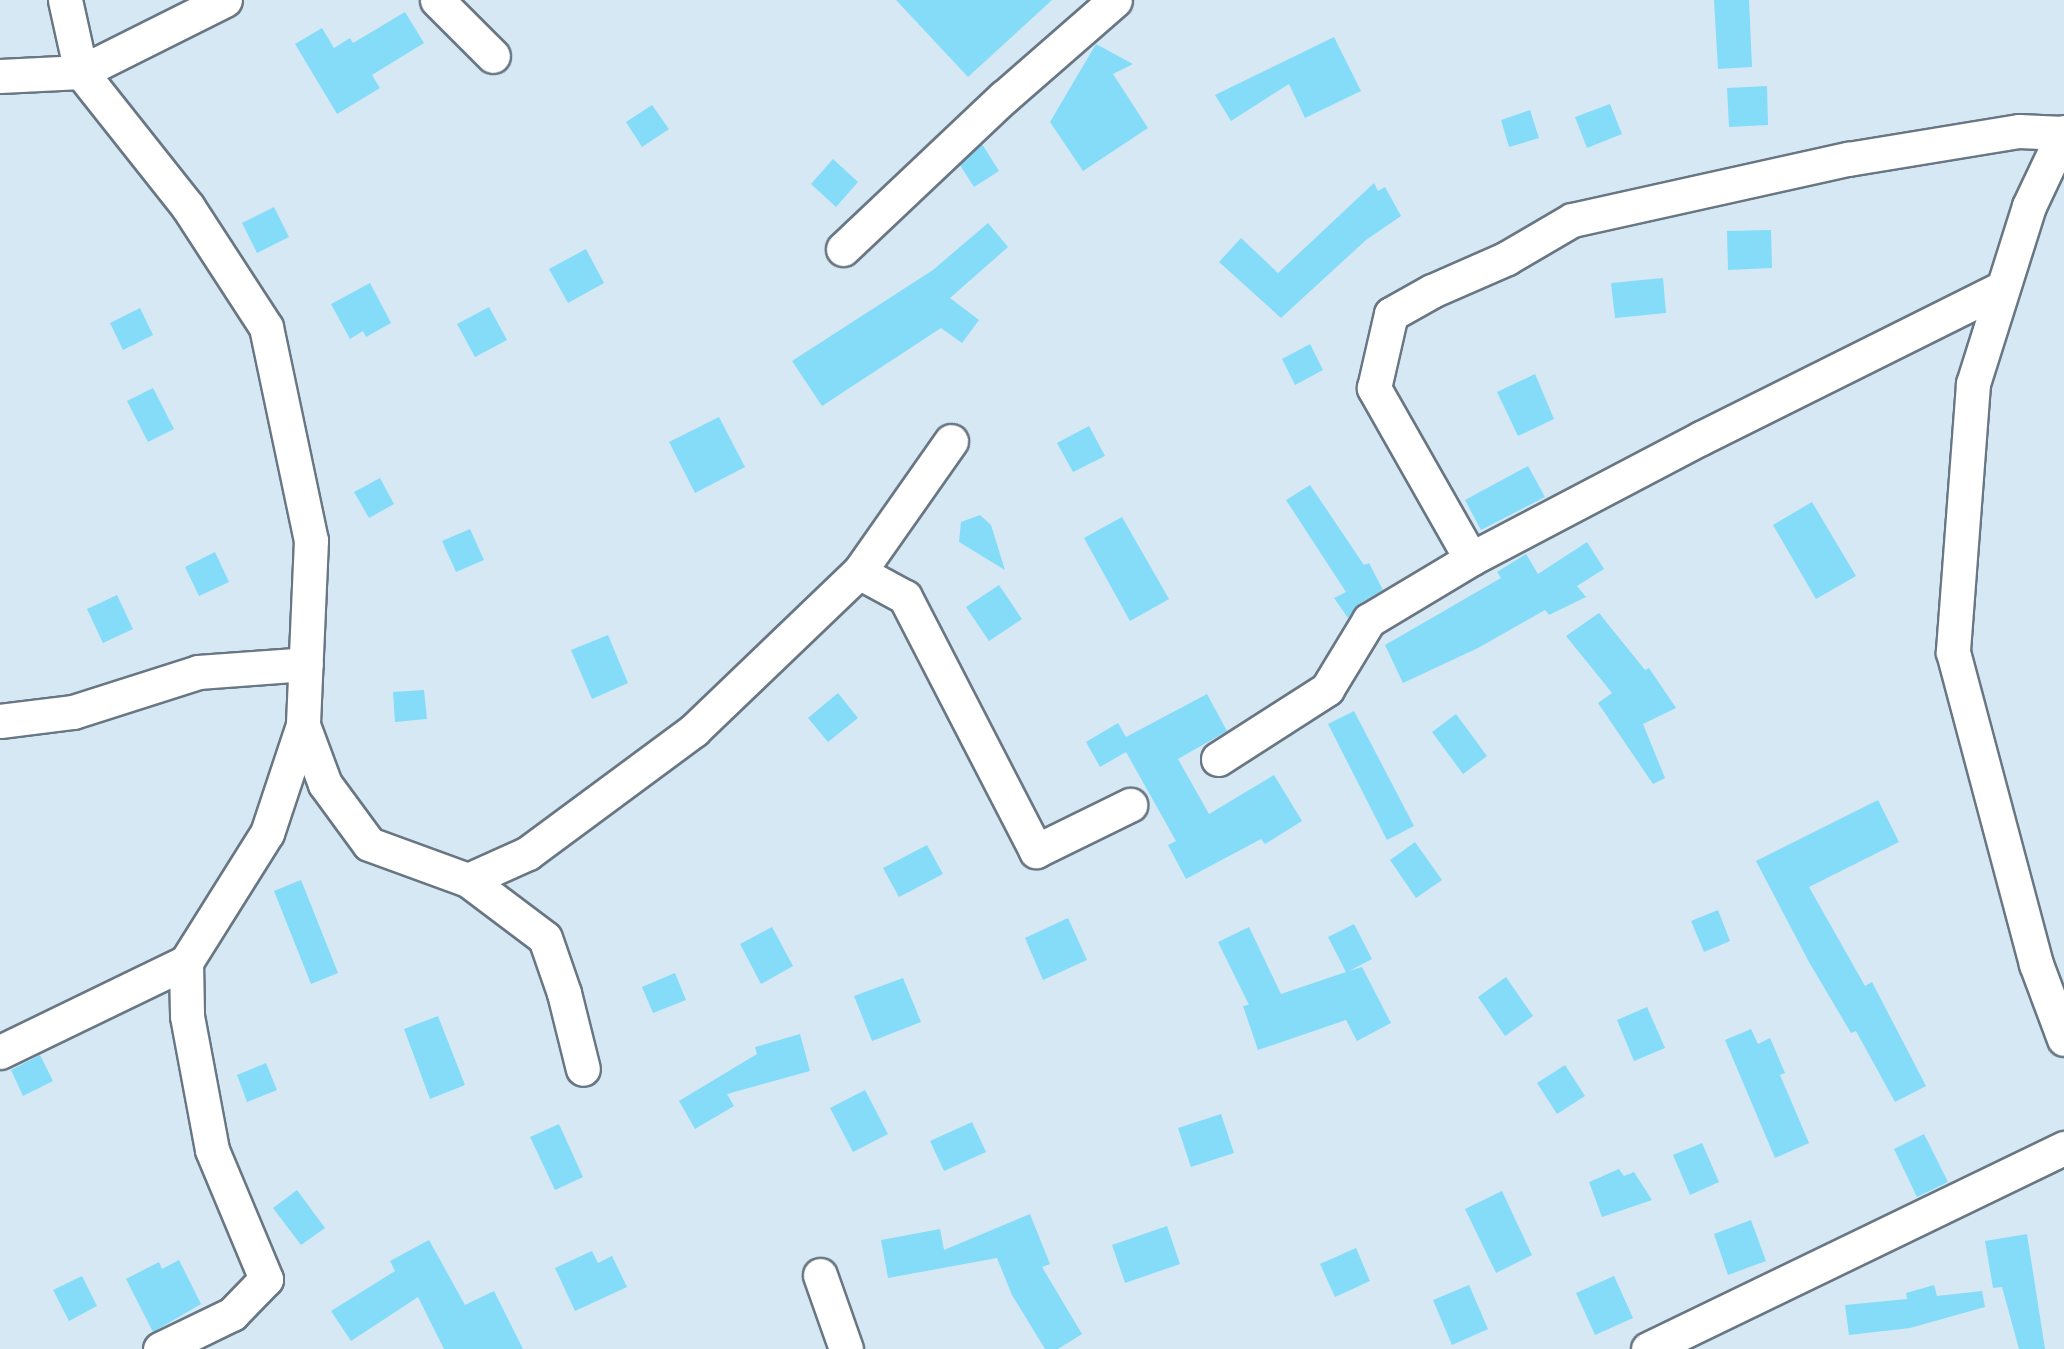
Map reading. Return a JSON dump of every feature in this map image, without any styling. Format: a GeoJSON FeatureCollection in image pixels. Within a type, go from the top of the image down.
{"type":"FeatureCollection","features":[{"type":"Feature","properties":{"kind":"street"},"geometry":{"type":"LineString","coordinates":[[0,1052],[186,962],[267,833],[303,725],[311,540],[266,327],[188,207],[81,72],[65,0]]}},
{"type":"Feature","properties":{"kind":"street"},"geometry":{"type":"LineString","coordinates":[[0,76],[81,72],[225,0]]}},
{"type":"Feature","properties":{"kind":"street"},"geometry":{"type":"LineString","coordinates":[[437,0],[493,56]]}},
{"type":"Feature","properties":{"kind":"street"},"geometry":{"type":"LineString","coordinates":[[843,249],[986,112],[1115,0]]}},
{"type":"Feature","properties":{"kind":"street"},"geometry":{"type":"LineString","coordinates":[[1471,559],[1374,388],[1391,314],[1432,291],[1507,258],[1572,220],[1848,159],[2019,131],[2064,133],[2029,206],[1973,384],[1953,652],[2036,963],[2064,1039]]}},
{"type":"Feature","properties":{"kind":"street"},"geometry":{"type":"LineString","coordinates":[[1218,759],[1327,689],[1369,620],[1471,559],[1701,438],[2002,288]]}},
{"type":"Feature","properties":{"kind":"street"},"geometry":{"type":"LineString","coordinates":[[468,880],[528,853],[694,730],[859,572],[951,441]]}},
{"type":"Feature","properties":{"kind":"street"},"geometry":{"type":"LineString","coordinates":[[859,572],[905,597],[1036,851],[1130,805]]}},
{"type":"Feature","properties":{"kind":"street"},"geometry":{"type":"LineString","coordinates":[[0,721],[73,712],[198,672],[306,664]]}},
{"type":"Feature","properties":{"kind":"street"},"geometry":{"type":"LineString","coordinates":[[303,725],[325,784],[369,844],[468,880],[545,938],[564,993],[583,1069]]}},
{"type":"Feature","properties":{"kind":"street"},"geometry":{"type":"LineString","coordinates":[[160,1349],[232,1314],[266,1279],[212,1150],[187,1017],[186,962]]}},
{"type":"Feature","properties":{"kind":"street"},"geometry":{"type":"LineString","coordinates":[[1648,1349],[2064,1148]]}},
{"type":"Feature","properties":{"kind":"street"},"geometry":{"type":"LineString","coordinates":[[820,1275],[846,1349]]}},
{"type":"Feature","properties":{"kind":"building"},"geometry":{"type":"Polygon","coordinates":[[[896,0],[1052,0],[968,77],[896,0]]]}},
{"type":"Feature","properties":{"kind":"building"},"geometry":{"type":"Polygon","coordinates":[[[1714,0],[1749,0],[1752,67],[1718,69],[1714,0]]]}},
{"type":"Feature","properties":{"kind":"building"},"geometry":{"type":"Polygon","coordinates":[[[405,12],[424,43],[372,75],[380,88],[337,114],[295,44],[322,28],[334,48],[350,38],[353,43],[405,12]]]}},
{"type":"Feature","properties":{"kind":"building"},"geometry":{"type":"Polygon","coordinates":[[[1334,37],[1361,91],[1305,118],[1289,84],[1231,121],[1215,95],[1334,37]]]}},
{"type":"Feature","properties":{"kind":"building"},"geometry":{"type":"Polygon","coordinates":[[[1096,44],[1133,64],[1113,74],[1148,128],[1083,171],[1050,122],[1096,44]]]}},
{"type":"Feature","properties":{"kind":"building"},"geometry":{"type":"Polygon","coordinates":[[[1767,86],[1768,125],[1729,127],[1727,88],[1767,86]]]}},
{"type":"Feature","properties":{"kind":"building"},"geometry":{"type":"Polygon","coordinates":[[[1610,104],[1622,134],[1587,148],[1575,117],[1610,104]]]}},
{"type":"Feature","properties":{"kind":"building"},"geometry":{"type":"Polygon","coordinates":[[[652,105],[669,129],[642,147],[626,122],[652,105]]]}},
{"type":"Feature","properties":{"kind":"building"},"geometry":{"type":"Polygon","coordinates":[[[1530,110],[1539,138],[1509,147],[1501,120],[1530,110]]]}},
{"type":"Feature","properties":{"kind":"building"},"geometry":{"type":"Polygon","coordinates":[[[982,144],[999,171],[974,187],[960,165],[982,144]]]}},
{"type":"Feature","properties":{"kind":"building"},"geometry":{"type":"Polygon","coordinates":[[[833,159],[858,182],[836,207],[811,184],[833,159]]]}},
{"type":"Feature","properties":{"kind":"building"},"geometry":{"type":"Polygon","coordinates":[[[1374,183],[1378,191],[1385,187],[1401,216],[1366,240],[1281,318],[1219,262],[1241,238],[1278,273],[1374,183]]]}},
{"type":"Feature","properties":{"kind":"building"},"geometry":{"type":"Polygon","coordinates":[[[274,207],[289,237],[257,253],[242,223],[274,207]]]}},
{"type":"Feature","properties":{"kind":"building"},"geometry":{"type":"Polygon","coordinates":[[[988,223],[1008,247],[950,298],[979,320],[962,343],[941,328],[822,406],[792,361],[933,270],[988,223]]]}},
{"type":"Feature","properties":{"kind":"building"},"geometry":{"type":"Polygon","coordinates":[[[1771,230],[1772,268],[1728,270],[1727,231],[1771,230]]]}},
{"type":"Feature","properties":{"kind":"building"},"geometry":{"type":"Polygon","coordinates":[[[586,249],[604,283],[568,303],[549,269],[586,249]]]}},
{"type":"Feature","properties":{"kind":"building"},"geometry":{"type":"Polygon","coordinates":[[[1663,278],[1666,313],[1615,318],[1611,283],[1663,278]]]}},
{"type":"Feature","properties":{"kind":"building"},"geometry":{"type":"Polygon","coordinates":[[[370,283],[391,323],[366,337],[363,331],[350,339],[331,304],[370,283]]]}},
{"type":"Feature","properties":{"kind":"building"},"geometry":{"type":"Polygon","coordinates":[[[489,307],[507,340],[475,357],[457,324],[489,307]]]}},
{"type":"Feature","properties":{"kind":"building"},"geometry":{"type":"Polygon","coordinates":[[[140,308],[153,335],[123,350],[110,323],[140,308]]]}},
{"type":"Feature","properties":{"kind":"building"},"geometry":{"type":"Polygon","coordinates":[[[1310,344],[1323,370],[1295,385],[1282,359],[1310,344]]]}},
{"type":"Feature","properties":{"kind":"building"},"geometry":{"type":"Polygon","coordinates":[[[1535,374],[1554,419],[1518,436],[1497,392],[1535,374]]]}},
{"type":"Feature","properties":{"kind":"building"},"geometry":{"type":"Polygon","coordinates":[[[153,388],[174,429],[148,442],[127,401],[153,388]]]}},
{"type":"Feature","properties":{"kind":"building"},"geometry":{"type":"Polygon","coordinates":[[[719,417],[745,467],[695,493],[669,442],[719,417]]]}},
{"type":"Feature","properties":{"kind":"building"},"geometry":{"type":"Polygon","coordinates":[[[1089,426],[1105,456],[1073,472],[1057,443],[1089,426]]]}},
{"type":"Feature","properties":{"kind":"building"},"geometry":{"type":"Polygon","coordinates":[[[1528,466],[1545,497],[1481,530],[1465,500],[1528,466]]]}},
{"type":"Feature","properties":{"kind":"building"},"geometry":{"type":"Polygon","coordinates":[[[380,478],[394,504],[369,518],[354,492],[380,478]]]}},
{"type":"Feature","properties":{"kind":"building"},"geometry":{"type":"Polygon","coordinates":[[[1310,485],[1364,565],[1369,563],[1383,590],[1359,604],[1348,618],[1334,598],[1346,592],[1286,500],[1310,485]]]}},
{"type":"Feature","properties":{"kind":"building"},"geometry":{"type":"Polygon","coordinates":[[[1812,502],[1856,576],[1816,599],[1773,525],[1812,502]]]}},
{"type":"Feature","properties":{"kind":"building"},"geometry":{"type":"Polygon","coordinates":[[[980,515],[991,525],[1005,570],[959,542],[961,522],[980,515]]]}},
{"type":"Feature","properties":{"kind":"building"},"geometry":{"type":"Polygon","coordinates":[[[1122,517],[1169,599],[1130,621],[1084,538],[1122,517]]]}},
{"type":"Feature","properties":{"kind":"building"},"geometry":{"type":"Polygon","coordinates":[[[470,529],[484,560],[456,572],[442,541],[470,529]]]}},
{"type":"Feature","properties":{"kind":"building"},"geometry":{"type":"Polygon","coordinates":[[[1587,542],[1604,569],[1577,586],[1586,597],[1549,615],[1545,610],[1478,648],[1403,683],[1385,645],[1501,578],[1497,572],[1526,554],[1538,574],[1587,542]]]}},
{"type":"Feature","properties":{"kind":"building"},"geometry":{"type":"Polygon","coordinates":[[[215,552],[229,582],[199,596],[185,567],[215,552]]]}},
{"type":"Feature","properties":{"kind":"building"},"geometry":{"type":"Polygon","coordinates":[[[999,585],[1022,619],[989,641],[966,607],[999,585]]]}},
{"type":"Feature","properties":{"kind":"building"},"geometry":{"type":"Polygon","coordinates":[[[117,595],[133,629],[103,643],[87,609],[117,595]]]}},
{"type":"Feature","properties":{"kind":"building"},"geometry":{"type":"Polygon","coordinates":[[[1599,613],[1645,670],[1649,668],[1676,708],[1643,724],[1665,778],[1653,784],[1598,703],[1612,693],[1566,636],[1599,613]]]}},
{"type":"Feature","properties":{"kind":"building"},"geometry":{"type":"Polygon","coordinates":[[[608,635],[628,683],[592,699],[571,650],[608,635]]]}},
{"type":"Feature","properties":{"kind":"building"},"geometry":{"type":"Polygon","coordinates":[[[424,690],[427,719],[395,722],[393,692],[424,690]]]}},
{"type":"Feature","properties":{"kind":"building"},"geometry":{"type":"Polygon","coordinates":[[[838,693],[858,718],[828,742],[808,718],[838,693]]]}},
{"type":"Feature","properties":{"kind":"building"},"geometry":{"type":"Polygon","coordinates":[[[1207,694],[1227,731],[1178,759],[1209,814],[1274,775],[1302,821],[1265,844],[1261,839],[1186,879],[1168,845],[1176,841],[1126,752],[1100,767],[1086,742],[1118,723],[1126,737],[1207,694]]]}},
{"type":"Feature","properties":{"kind":"building"},"geometry":{"type":"Polygon","coordinates":[[[1354,711],[1414,826],[1387,840],[1328,724],[1354,711]]]}},
{"type":"Feature","properties":{"kind":"building"},"geometry":{"type":"Polygon","coordinates":[[[1456,714],[1487,756],[1463,774],[1432,732],[1456,714]]]}},
{"type":"Feature","properties":{"kind":"building"},"geometry":{"type":"Polygon","coordinates":[[[1878,800],[1899,842],[1809,887],[1865,986],[1872,982],[1926,1086],[1895,1102],[1856,1031],[1851,1033],[1809,962],[1756,861],[1878,800]]]}},
{"type":"Feature","properties":{"kind":"building"},"geometry":{"type":"Polygon","coordinates":[[[1415,842],[1442,880],[1416,898],[1390,860],[1415,842]]]}},
{"type":"Feature","properties":{"kind":"building"},"geometry":{"type":"Polygon","coordinates":[[[927,845],[943,874],[899,897],[883,868],[927,845]]]}},
{"type":"Feature","properties":{"kind":"building"},"geometry":{"type":"Polygon","coordinates":[[[301,880],[338,973],[311,984],[274,891],[301,880]]]}},
{"type":"Feature","properties":{"kind":"building"},"geometry":{"type":"Polygon","coordinates":[[[1718,910],[1730,941],[1704,952],[1691,921],[1718,910]]]}},
{"type":"Feature","properties":{"kind":"building"},"geometry":{"type":"Polygon","coordinates":[[[1068,918],[1087,960],[1043,980],[1025,938],[1068,918]]]}},
{"type":"Feature","properties":{"kind":"building"},"geometry":{"type":"Polygon","coordinates":[[[1354,924],[1372,959],[1349,971],[1362,967],[1391,1023],[1357,1041],[1346,1020],[1258,1050],[1243,1006],[1249,1005],[1218,942],[1249,927],[1281,994],[1346,972],[1328,937],[1354,924]]]}},
{"type":"Feature","properties":{"kind":"building"},"geometry":{"type":"Polygon","coordinates":[[[772,927],[793,966],[761,984],[740,944],[772,927]]]}},
{"type":"Feature","properties":{"kind":"building"},"geometry":{"type":"Polygon","coordinates":[[[675,973],[686,1000],[653,1013],[642,987],[675,973]]]}},
{"type":"Feature","properties":{"kind":"building"},"geometry":{"type":"Polygon","coordinates":[[[1506,977],[1533,1016],[1505,1036],[1478,997],[1506,977]]]}},
{"type":"Feature","properties":{"kind":"building"},"geometry":{"type":"Polygon","coordinates":[[[903,978],[921,1022],[872,1041],[854,996],[903,978]]]}},
{"type":"Feature","properties":{"kind":"building"},"geometry":{"type":"Polygon","coordinates":[[[1647,1007],[1665,1048],[1634,1061],[1617,1020],[1647,1007]]]}},
{"type":"Feature","properties":{"kind":"building"},"geometry":{"type":"Polygon","coordinates":[[[438,1016],[465,1085],[430,1099],[404,1029],[438,1016]]]}},
{"type":"Feature","properties":{"kind":"building"},"geometry":{"type":"Polygon","coordinates":[[[1751,1029],[1758,1044],[1770,1038],[1785,1073],[1780,1075],[1809,1143],[1775,1158],[1725,1040],[1751,1029]]]}},
{"type":"Feature","properties":{"kind":"building"},"geometry":{"type":"Polygon","coordinates":[[[800,1034],[810,1071],[727,1094],[734,1106],[695,1129],[679,1101],[757,1054],[755,1047],[800,1034]]]}},
{"type":"Feature","properties":{"kind":"building"},"geometry":{"type":"Polygon","coordinates":[[[40,1055],[53,1081],[23,1096],[11,1070],[40,1055]]]}},
{"type":"Feature","properties":{"kind":"building"},"geometry":{"type":"Polygon","coordinates":[[[266,1063],[277,1090],[247,1102],[237,1075],[266,1063]]]}},
{"type":"Feature","properties":{"kind":"building"},"geometry":{"type":"Polygon","coordinates":[[[1565,1065],[1585,1096],[1557,1114],[1537,1083],[1565,1065]]]}},
{"type":"Feature","properties":{"kind":"building"},"geometry":{"type":"Polygon","coordinates":[[[865,1090],[888,1134],[853,1152],[830,1108],[865,1090]]]}},
{"type":"Feature","properties":{"kind":"building"},"geometry":{"type":"Polygon","coordinates":[[[1221,1114],[1234,1153],[1191,1167],[1178,1128],[1221,1114]]]}},
{"type":"Feature","properties":{"kind":"building"},"geometry":{"type":"Polygon","coordinates":[[[972,1122],[986,1152],[944,1171],[930,1141],[972,1122]]]}},
{"type":"Feature","properties":{"kind":"building"},"geometry":{"type":"Polygon","coordinates":[[[559,1124],[583,1177],[555,1190],[530,1137],[559,1124]]]}},
{"type":"Feature","properties":{"kind":"building"},"geometry":{"type":"Polygon","coordinates":[[[1924,1134],[1948,1182],[1917,1197],[1894,1149],[1924,1134]]]}},
{"type":"Feature","properties":{"kind":"building"},"geometry":{"type":"Polygon","coordinates":[[[1702,1143],[1719,1182],[1690,1195],[1673,1155],[1702,1143]]]}},
{"type":"Feature","properties":{"kind":"building"},"geometry":{"type":"Polygon","coordinates":[[[1619,1169],[1624,1176],[1634,1172],[1652,1200],[1602,1217],[1589,1182],[1619,1169]]]}},
{"type":"Feature","properties":{"kind":"building"},"geometry":{"type":"Polygon","coordinates":[[[297,1190],[325,1228],[301,1245],[273,1208],[297,1190]]]}},
{"type":"Feature","properties":{"kind":"building"},"geometry":{"type":"Polygon","coordinates":[[[1502,1191],[1532,1255],[1496,1273],[1465,1209],[1502,1191]]]}},
{"type":"Feature","properties":{"kind":"building"},"geometry":{"type":"Polygon","coordinates":[[[1030,1214],[1050,1264],[1042,1267],[1082,1334],[1058,1349],[1045,1349],[1012,1295],[997,1258],[888,1278],[881,1240],[940,1229],[944,1250],[1030,1214]]]}},
{"type":"Feature","properties":{"kind":"building"},"geometry":{"type":"Polygon","coordinates":[[[1751,1220],[1766,1261],[1728,1275],[1714,1234],[1751,1220]]]}},
{"type":"Feature","properties":{"kind":"building"},"geometry":{"type":"Polygon","coordinates":[[[1167,1226],[1180,1264],[1125,1283],[1112,1245],[1167,1226]]]}},
{"type":"Feature","properties":{"kind":"building"},"geometry":{"type":"Polygon","coordinates":[[[2027,1234],[2045,1349],[2019,1349],[2002,1287],[1993,1288],[1985,1241],[2027,1234]]]}},
{"type":"Feature","properties":{"kind":"building"},"geometry":{"type":"Polygon","coordinates":[[[429,1240],[465,1305],[494,1291],[523,1349],[444,1349],[418,1297],[351,1341],[331,1311],[395,1271],[390,1261],[429,1240]]]}},
{"type":"Feature","properties":{"kind":"building"},"geometry":{"type":"Polygon","coordinates":[[[1356,1248],[1370,1281],[1335,1297],[1320,1264],[1356,1248]]]}},
{"type":"Feature","properties":{"kind":"building"},"geometry":{"type":"Polygon","coordinates":[[[592,1251],[598,1263],[612,1256],[627,1287],[575,1311],[555,1268],[592,1251]]]}},
{"type":"Feature","properties":{"kind":"building"},"geometry":{"type":"Polygon","coordinates":[[[179,1260],[201,1304],[153,1332],[126,1279],[159,1262],[162,1269],[179,1260]]]}},
{"type":"Feature","properties":{"kind":"building"},"geometry":{"type":"Polygon","coordinates":[[[82,1276],[97,1306],[69,1321],[53,1290],[82,1276]]]}},
{"type":"Feature","properties":{"kind":"building"},"geometry":{"type":"Polygon","coordinates":[[[1614,1276],[1633,1318],[1595,1335],[1576,1293],[1614,1276]]]}},
{"type":"Feature","properties":{"kind":"building"},"geometry":{"type":"Polygon","coordinates":[[[1469,1285],[1488,1329],[1452,1345],[1433,1300],[1469,1285]]]}},
{"type":"Feature","properties":{"kind":"building"},"geometry":{"type":"Polygon","coordinates":[[[1934,1285],[1937,1296],[1982,1291],[1985,1307],[1910,1328],[1849,1335],[1845,1305],[1907,1299],[1906,1293],[1934,1285]]]}}]}
